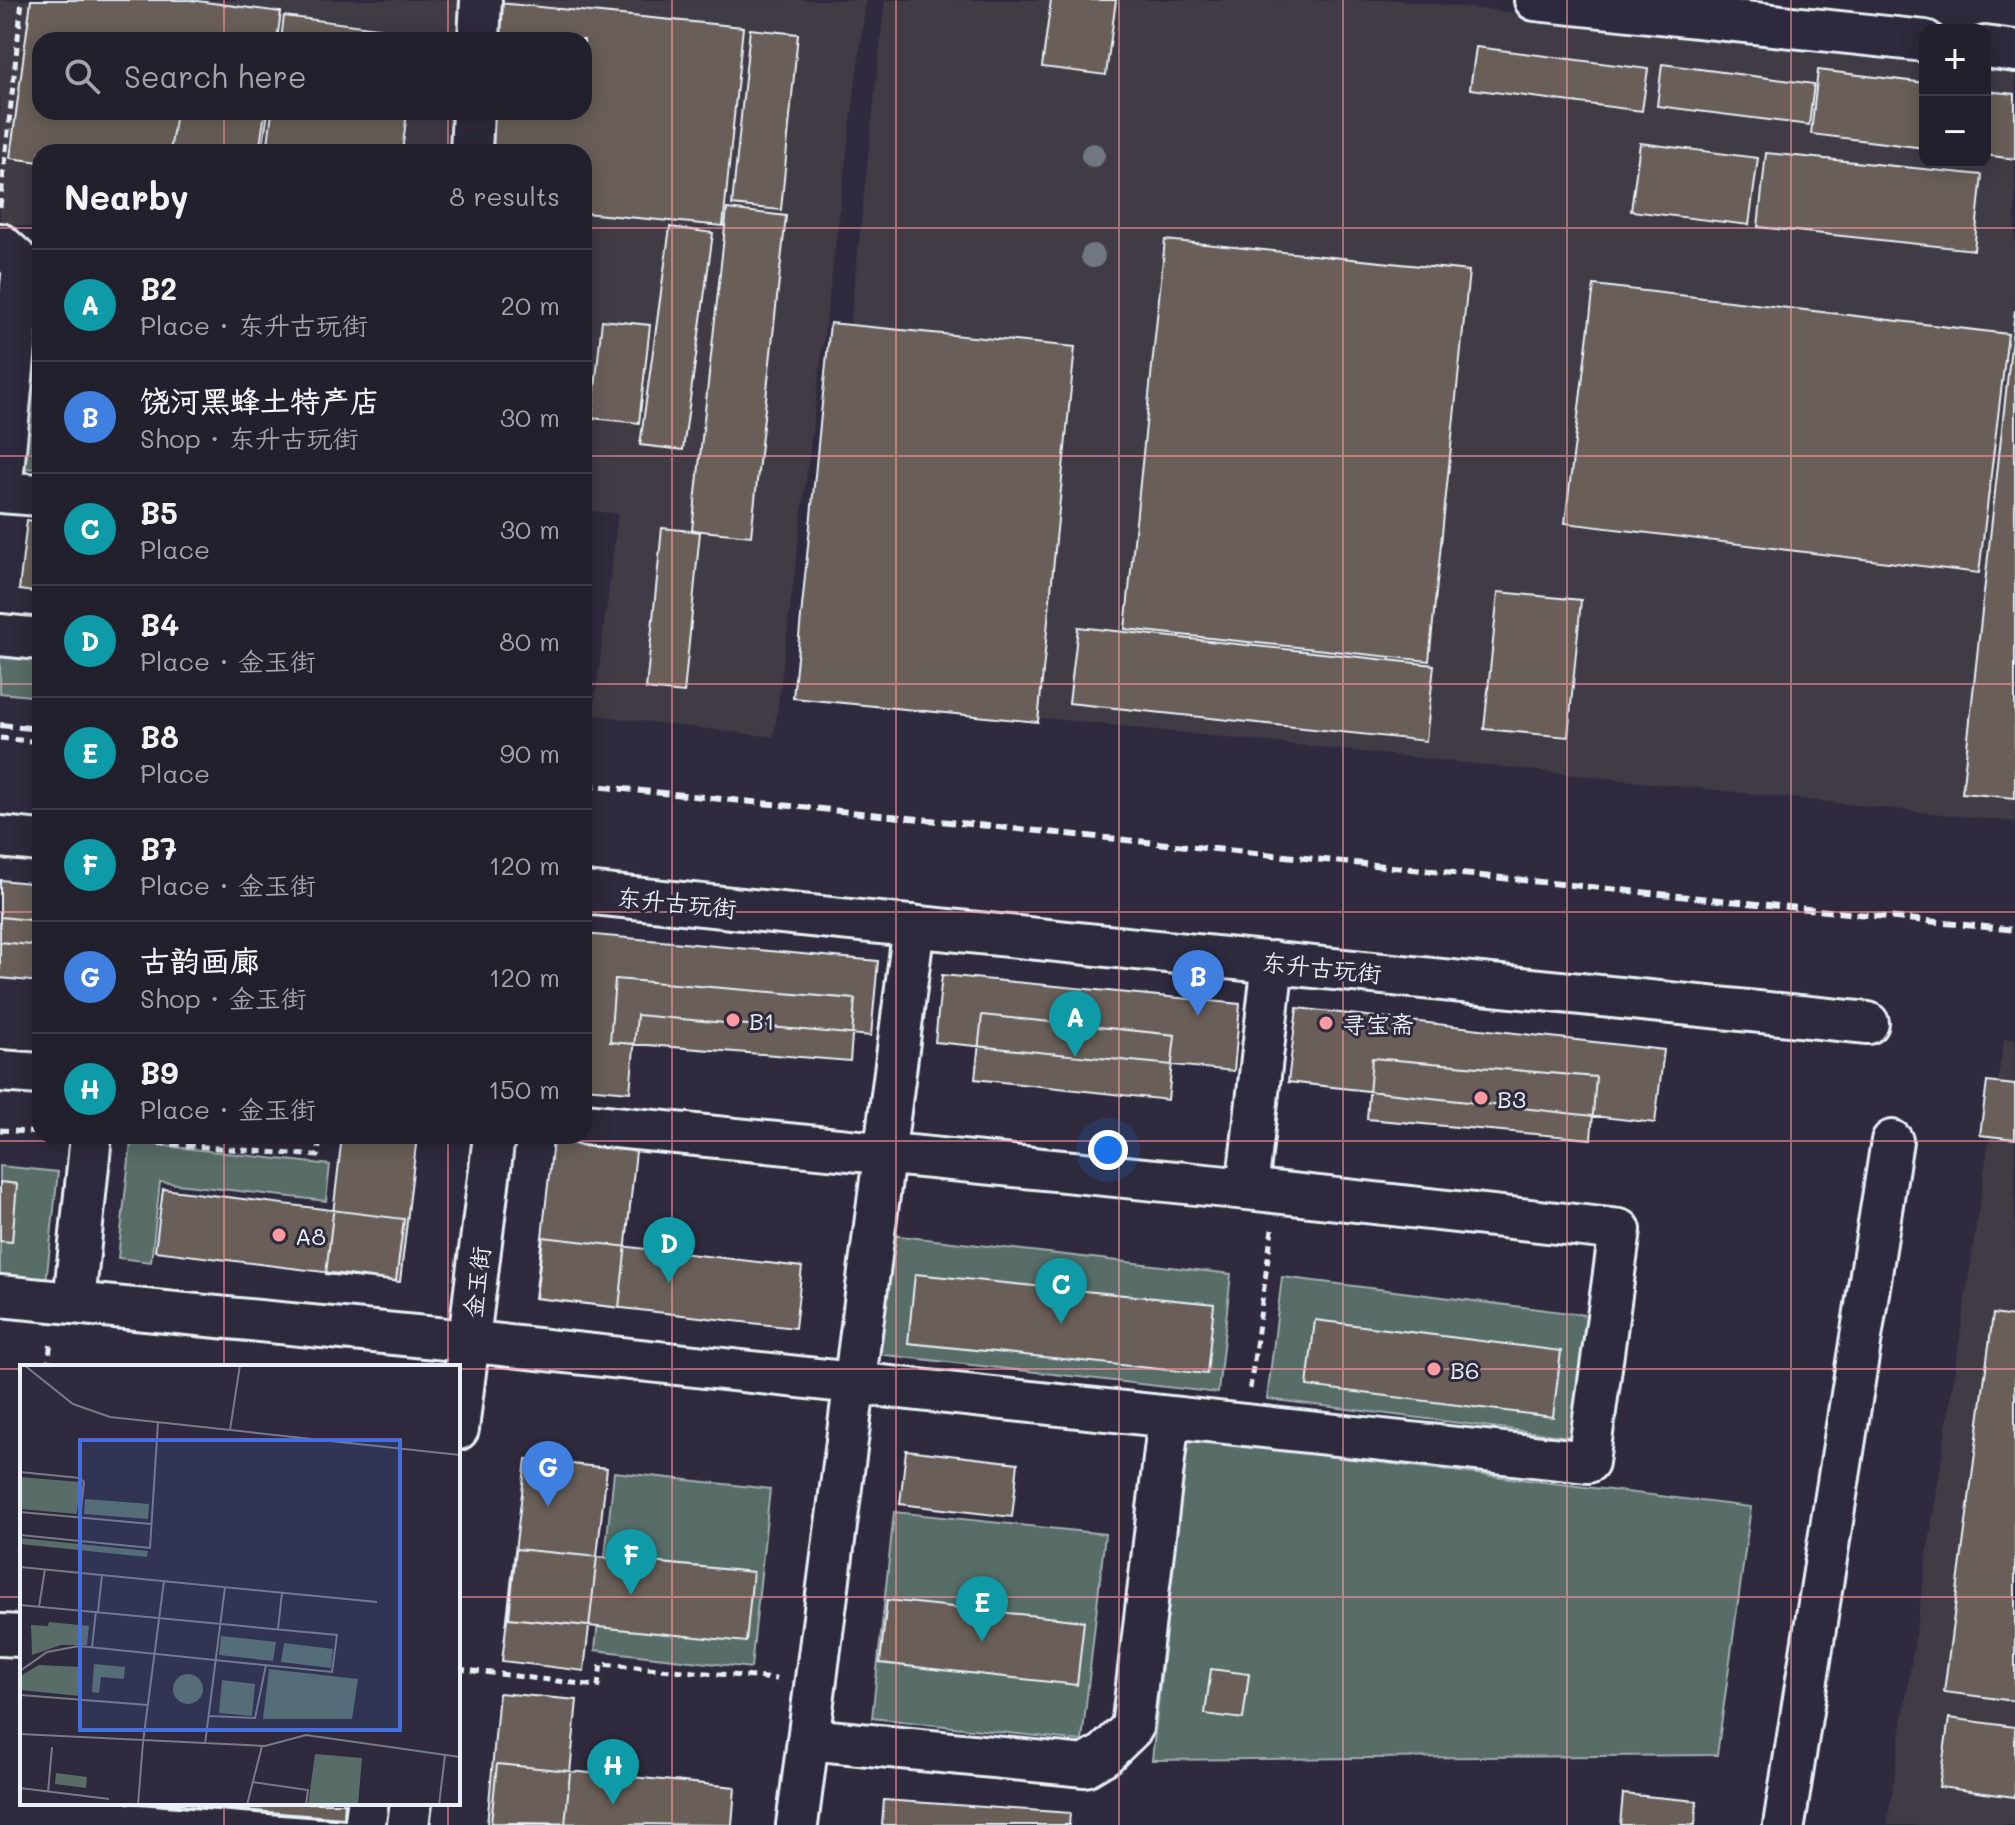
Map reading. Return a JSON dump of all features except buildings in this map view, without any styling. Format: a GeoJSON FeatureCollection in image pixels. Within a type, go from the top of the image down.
{"type":"FeatureCollection","features":[{"type":"Feature","properties":{"kind":"street"},"geometry":{"type":"LineString","coordinates":[[479,32],[481,0]]}},
{"type":"Feature","properties":{"kind":"street"},"geometry":{"type":"LineString","coordinates":[[1535,0],[1647,6],[1919,40]]}},
{"type":"Feature","properties":{"kind":"street"},"geometry":{"type":"LineString","coordinates":[[1991,48],[2015,51]]}},
{"type":"Feature","properties":{"kind":"street"},"geometry":{"type":"LineString","coordinates":[[471,144],[473,120]]}},
{"type":"Feature","properties":{"kind":"street"},"geometry":{"type":"LineString","coordinates":[[0,244],[23,265],[27,347],[0,492],[32,494]]}},
{"type":"Feature","properties":{"kind":"street"},"geometry":{"type":"LineString","coordinates":[[0,635],[32,638]]}},
{"type":"Feature","properties":{"kind":"street"},"geometry":{"type":"LineString","coordinates":[[0,837],[32,840]]}},
{"type":"Feature","properties":{"kind":"street","name":"东升古玩街"},"geometry":{"type":"LineString","coordinates":[[592,894],[1868,1023]]}},
{"type":"Feature","properties":{"kind":"street"},"geometry":{"type":"LineString","coordinates":[[797,1825],[914,926]]}},
{"type":"Feature","properties":{"kind":"street"},"geometry":{"type":"LineString","coordinates":[[1262,1191],[1273,962]]}},
{"type":"Feature","properties":{"kind":"street"},"geometry":{"type":"LineString","coordinates":[[0,1071],[32,1073]]}},
{"type":"Feature","properties":{"kind":"street"},"geometry":{"type":"LineString","coordinates":[[0,1296],[63,1319],[469,1342],[1588,1462],[1620,1230],[592,1125]]}},
{"type":"Feature","properties":{"kind":"street"},"geometry":{"type":"LineString","coordinates":[[1784,1825],[1892,1141]]}},
{"type":"Feature","properties":{"kind":"street"},"geometry":{"type":"LineString","coordinates":[[63,1319],[90,1144]]}},
{"type":"Feature","properties":{"kind":"street","name":"金玉街"},"geometry":{"type":"LineString","coordinates":[[460,1413],[493,1144]]}},
{"type":"Feature","properties":{"kind":"street"},"geometry":{"type":"LineString","coordinates":[[808,1739],[1085,1766],[1105,1754],[1132,1728],[1169,1417]]}},
{"type":"Feature","properties":{"kind":"street"},"geometry":{"type":"LineString","coordinates":[[0,1635],[20,1636]]}},
{"type":"Feature","properties":{"kind":"street"},"geometry":{"type":"LineString","coordinates":[[408,1825],[411,1805]]}},
{"type":"Feature","properties":{"kind":"path"},"geometry":{"type":"LineString","coordinates":[[0,208],[22,0]]}},
{"type":"Feature","properties":{"kind":"path"},"geometry":{"type":"LineString","coordinates":[[0,738],[32,741]]}},
{"type":"Feature","properties":{"kind":"path"},"geometry":{"type":"LineString","coordinates":[[0,1130],[32,1132]]}},
{"type":"Feature","properties":{"kind":"path"},"geometry":{"type":"LineString","coordinates":[[175,1144],[318,1156],[319,1144]]}},
{"type":"Feature","properties":{"kind":"path"},"geometry":{"type":"LineString","coordinates":[[1246,1425],[1262,1191]]}},
{"type":"Feature","properties":{"kind":"path"},"geometry":{"type":"LineString","coordinates":[[49,1365],[63,1319]]}},
{"type":"Feature","properties":{"kind":"path"},"geometry":{"type":"LineString","coordinates":[[460,1669],[598,1686],[601,1664],[816,1682]]}},
{"type":"Feature","properties":{"kind":"shaded area"},"geometry":{"type":"Polygon","coordinates":[[[0,0],[866,0],[774,737],[593,715],[618,514],[592,511],[592,144],[32,144],[32,227],[0,223],[0,0]]]}},
{"type":"Feature","properties":{"kind":"shaded area"},"geometry":{"type":"Polygon","coordinates":[[[885,0],[1397,0],[1919,55],[1919,168],[1991,168],[1991,64],[2015,66],[2015,822],[810,693],[885,0]]]}},
{"type":"Feature","properties":{"kind":"shaded area"},"geometry":{"type":"Polygon","coordinates":[[[2004,1039],[2015,1040],[2015,1825],[1887,1825],[2004,1039]]]}},
{"type":"Feature","properties":{"kind":"green space"},"geometry":{"type":"Polygon","coordinates":[[[30,373],[32,469],[23,468],[30,373]]]}},
{"type":"Feature","properties":{"kind":"green space"},"geometry":{"type":"Polygon","coordinates":[[[0,654],[32,658],[32,696],[0,693],[0,654]]]}},
{"type":"Feature","properties":{"kind":"green space"},"geometry":{"type":"Polygon","coordinates":[[[131,1144],[330,1165],[326,1201],[160,1182],[151,1262],[118,1258],[131,1144]]]}},
{"type":"Feature","properties":{"kind":"green space"},"geometry":{"type":"Polygon","coordinates":[[[0,1166],[58,1172],[45,1292],[0,1292],[0,1166]]]}},
{"type":"Feature","properties":{"kind":"green space"},"geometry":{"type":"Polygon","coordinates":[[[891,1235],[1231,1274],[1218,1393],[877,1354],[891,1235]]]}},
{"type":"Feature","properties":{"kind":"green space"},"geometry":{"type":"Polygon","coordinates":[[[1282,1277],[1594,1316],[1579,1438],[1267,1399],[1282,1277]]]}},
{"type":"Feature","properties":{"kind":"green space"},"geometry":{"type":"Polygon","coordinates":[[[1187,1439],[1751,1507],[1717,1755],[1152,1760],[1187,1439]]]}},
{"type":"Feature","properties":{"kind":"green space"},"geometry":{"type":"Polygon","coordinates":[[[614,1472],[770,1489],[751,1668],[595,1650],[614,1472]]]}},
{"type":"Feature","properties":{"kind":"green space"},"geometry":{"type":"Polygon","coordinates":[[[894,1512],[1105,1534],[1082,1741],[872,1718],[894,1512]]]}},
{"type":"Feature","properties":{"kind":"railway"},"geometry":{"type":"LineString","coordinates":[[0,725],[32,728]]}},
{"type":"Feature","properties":{"kind":"railway"},"geometry":{"type":"LineString","coordinates":[[592,786],[2015,930]]}},
{"type":"Feature","properties":{"kind":"place","name":"饶河黑蜂土特产店"},"geometry":{"type":"Point","coordinates":[1198,1016]}},
{"type":"Feature","properties":{"kind":"place","name":"B1"},"geometry":{"type":"Point","coordinates":[733,1020]}},
{"type":"Feature","properties":{"kind":"place","name":"寻宝斋"},"geometry":{"type":"Point","coordinates":[1326,1023]}},
{"type":"Feature","properties":{"kind":"place","name":"B2"},"geometry":{"type":"Point","coordinates":[1075,1057]}},
{"type":"Feature","properties":{"kind":"place","name":"B3"},"geometry":{"type":"Point","coordinates":[1481,1098]}},
{"type":"Feature","properties":{"kind":"place","name":"A8"},"geometry":{"type":"Point","coordinates":[279,1235]}},
{"type":"Feature","properties":{"kind":"place","name":"B4"},"geometry":{"type":"Point","coordinates":[669,1283]}},
{"type":"Feature","properties":{"kind":"place","name":"B5"},"geometry":{"type":"Point","coordinates":[1061,1324]}},
{"type":"Feature","properties":{"kind":"place","name":"B6"},"geometry":{"type":"Point","coordinates":[1434,1369]}},
{"type":"Feature","properties":{"kind":"place","name":"古韵画廊"},"geometry":{"type":"Point","coordinates":[548,1507]}},
{"type":"Feature","properties":{"kind":"place","name":"B7"},"geometry":{"type":"Point","coordinates":[631,1595]}},
{"type":"Feature","properties":{"kind":"place","name":"B8"},"geometry":{"type":"Point","coordinates":[982,1642]}},
{"type":"Feature","properties":{"kind":"place","name":"B9"},"geometry":{"type":"Point","coordinates":[613,1805]}}]}
